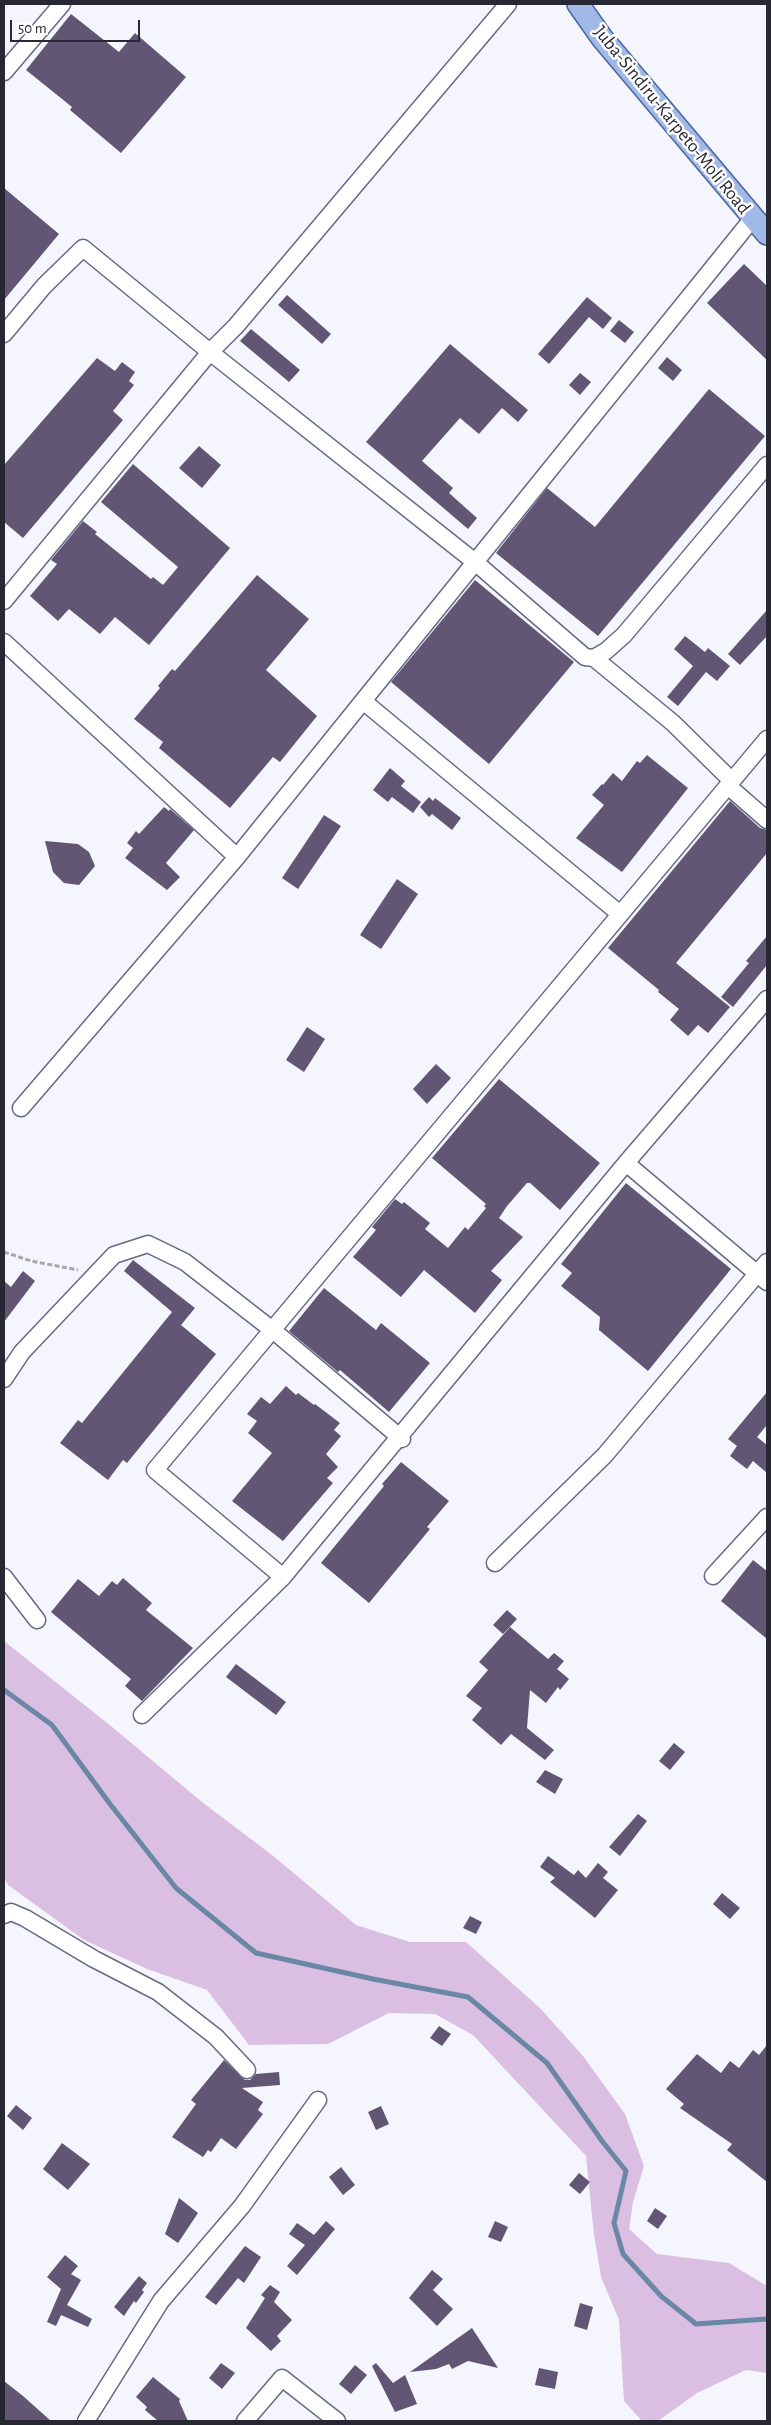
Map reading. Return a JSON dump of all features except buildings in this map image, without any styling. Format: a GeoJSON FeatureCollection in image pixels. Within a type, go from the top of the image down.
{"type":"FeatureCollection","features":[{"type":"Feature","properties":{"kind":"main road","name":"Juba-Sindiru-Karpeto-Moli Road"},"geometry":{"type":"LineString","coordinates":[[578,4],[602,38],[760,226]]}},
{"type":"Feature","properties":{"kind":"street"},"geometry":{"type":"LineString","coordinates":[[4,72],[62,4]]}},
{"type":"Feature","properties":{"kind":"street"},"geometry":{"type":"LineString","coordinates":[[4,602],[210,352],[236,326],[508,4]]}},
{"type":"Feature","properties":{"kind":"street"},"geometry":{"type":"LineString","coordinates":[[21,1108],[237,857],[475,562],[760,226]]}},
{"type":"Feature","properties":{"kind":"street"},"geometry":{"type":"LineString","coordinates":[[4,334],[44,286],[83,248],[210,352],[475,562],[574,649],[585,657],[594,658],[673,723],[767,820]]}},
{"type":"Feature","properties":{"kind":"street"},"geometry":{"type":"LineString","coordinates":[[594,658],[606,651],[624,635],[767,465]]}},
{"type":"Feature","properties":{"kind":"street"},"geometry":{"type":"LineString","coordinates":[[4,642],[237,857]]}},
{"type":"Feature","properties":{"kind":"street"},"geometry":{"type":"LineString","coordinates":[[363,701],[620,914]]}},
{"type":"Feature","properties":{"kind":"street"},"geometry":{"type":"LineString","coordinates":[[283,1577],[155,1470],[767,738]]}},
{"type":"Feature","properties":{"kind":"street"},"geometry":{"type":"LineString","coordinates":[[142,1715],[283,1577],[626,1163],[767,999]]}},
{"type":"Feature","properties":{"kind":"street"},"geometry":{"type":"LineString","coordinates":[[495,1563],[605,1455],[764,1272],[626,1163]]}},
{"type":"Feature","properties":{"kind":"street"},"geometry":{"type":"LineString","coordinates":[[4,1379],[22,1352],[114,1255],[148,1244],[185,1262],[275,1332],[402,1439]]}},
{"type":"Feature","properties":{"kind":"street"},"geometry":{"type":"LineString","coordinates":[[713,1576],[767,1517]]}},
{"type":"Feature","properties":{"kind":"street"},"geometry":{"type":"LineString","coordinates":[[4,1577],[37,1620]]}},
{"type":"Feature","properties":{"kind":"street"},"geometry":{"type":"LineString","coordinates":[[6,1912],[25,1918],[94,1959],[158,1992],[216,2037],[247,2070]]}},
{"type":"Feature","properties":{"kind":"street"},"geometry":{"type":"LineString","coordinates":[[86,2421],[161,2301],[242,2206],[318,2100]]}},
{"type":"Feature","properties":{"kind":"street"},"geometry":{"type":"LineString","coordinates":[[245,2421],[282,2378],[337,2421]]}},
{"type":"Feature","properties":{"kind":"path"},"geometry":{"type":"LineString","coordinates":[[4,1252],[31,1260],[96,1274]]}},
{"type":"Feature","properties":{"kind":"shaded area"},"geometry":{"type":"Polygon","coordinates":[[[4,1641],[111,1726],[202,1802],[272,1855],[356,1925],[410,1942],[466,1942],[540,2008],[583,2056],[625,2114],[644,2166],[633,2202],[629,2229],[657,2254],[729,2263],[767,2286],[767,2373],[746,2370],[697,2393],[658,2421],[642,2421],[624,2401],[619,2320],[601,2277],[594,2235],[586,2156],[473,2035],[435,2014],[389,2013],[328,2044],[249,2045],[207,1990],[147,1969],[84,1940],[8,1885],[4,1878],[4,1641]]]}},
{"type":"Feature","properties":{"kind":"waterway"},"geometry":{"type":"LineString","coordinates":[[4,1690],[52,1725],[110,1804],[176,1888],[256,1953],[373,1979],[468,1997],[547,2063],[602,2141],[626,2171],[614,2223],[623,2254],[661,2296],[696,2324],[767,2319]]}}]}
